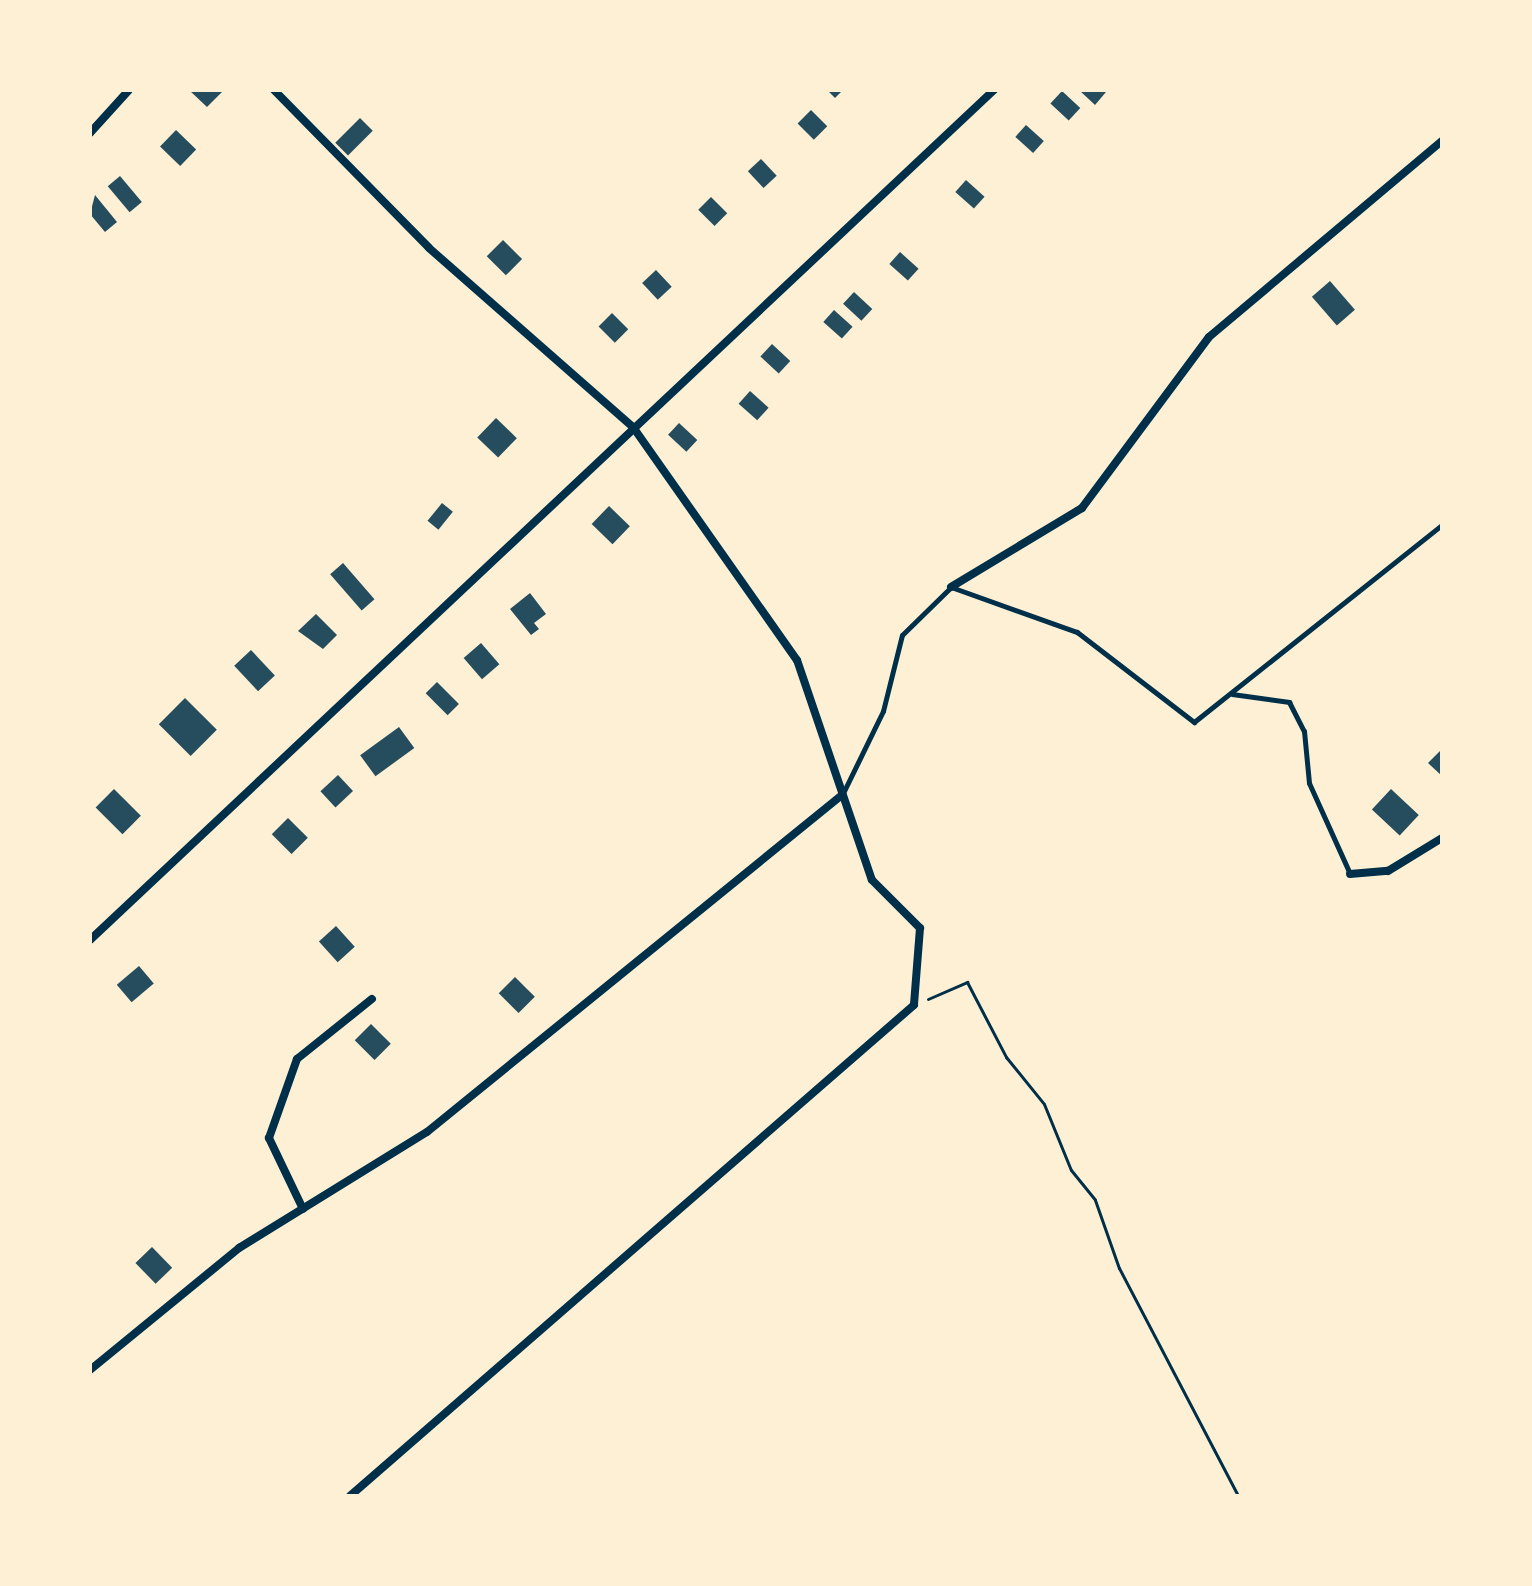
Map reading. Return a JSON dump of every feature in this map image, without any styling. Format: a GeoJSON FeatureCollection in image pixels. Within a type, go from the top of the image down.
{"type":"FeatureCollection","features":[{"type":"Feature","properties":{"kind":"street"},"geometry":{"type":"LineString","coordinates":[[90,133],[129,90]]}},
{"type":"Feature","properties":{"kind":"street"},"geometry":{"type":"LineString","coordinates":[[274,90],[429,248],[633,427],[797,660],[872,880],[920,928],[914,1005],[350,1496]]}},
{"type":"Feature","properties":{"kind":"street"},"geometry":{"type":"LineString","coordinates":[[90,940],[994,90]]}},
{"type":"Feature","properties":{"kind":"street"},"geometry":{"type":"LineString","coordinates":[[951,587],[1082,508],[1209,337],[1442,141]]}},
{"type":"Feature","properties":{"kind":"street"},"geometry":{"type":"LineString","coordinates":[[90,1370],[239,1248],[427,1132],[842,795]]}},
{"type":"Feature","properties":{"kind":"street"},"geometry":{"type":"LineString","coordinates":[[1350,874],[1388,871],[1442,838]]}},
{"type":"Feature","properties":{"kind":"street"},"geometry":{"type":"LineString","coordinates":[[303,1209],[269,1138],[297,1059],[372,999]]}},
{"type":"Feature","properties":{"kind":"lane"},"geometry":{"type":"LineString","coordinates":[[842,795],[883,711],[902,635],[951,587],[1077,632],[1194,722],[1442,525]]}},
{"type":"Feature","properties":{"kind":"lane"},"geometry":{"type":"LineString","coordinates":[[1231,694],[1289,702],[1304,731],[1309,783],[1350,874]]}},
{"type":"Feature","properties":{"kind":"path"},"geometry":{"type":"LineString","coordinates":[[914,1005],[967,982],[1006,1057],[1044,1104],[1071,1170],[1095,1200],[1119,1268],[1238,1496]]}},
{"type":"Feature","properties":{"kind":"building"},"geometry":{"type":"Polygon","coordinates":[[[189,90],[224,90],[207,107],[189,90]]]}},
{"type":"Feature","properties":{"kind":"building"},"geometry":{"type":"Polygon","coordinates":[[[827,90],[843,90],[835,98],[827,90]]]}},
{"type":"Feature","properties":{"kind":"building"},"geometry":{"type":"Polygon","coordinates":[[[1079,90],[1104,90],[1106,92],[1095,105],[1079,90]]]}},
{"type":"Feature","properties":{"kind":"building"},"geometry":{"type":"Polygon","coordinates":[[[1062,91],[1080,108],[1069,120],[1050,103],[1062,91]]]}},
{"type":"Feature","properties":{"kind":"building"},"geometry":{"type":"Polygon","coordinates":[[[811,110],[827,126],[814,140],[798,123],[811,110]]]}},
{"type":"Feature","properties":{"kind":"building"},"geometry":{"type":"Polygon","coordinates":[[[360,118],[373,131],[348,155],[335,143],[360,118]]]}},
{"type":"Feature","properties":{"kind":"building"},"geometry":{"type":"Polygon","coordinates":[[[1026,125],[1044,141],[1033,153],[1015,137],[1026,125]]]}},
{"type":"Feature","properties":{"kind":"building"},"geometry":{"type":"Polygon","coordinates":[[[176,130],[196,149],[180,166],[160,147],[176,130]]]}},
{"type":"Feature","properties":{"kind":"building"},"geometry":{"type":"Polygon","coordinates":[[[761,159],[777,176],[764,188],[748,171],[761,159]]]}},
{"type":"Feature","properties":{"kind":"building"},"geometry":{"type":"Polygon","coordinates":[[[120,176],[142,202],[130,212],[108,186],[120,176]]]}},
{"type":"Feature","properties":{"kind":"building"},"geometry":{"type":"Polygon","coordinates":[[[966,180],[985,197],[974,209],[955,192],[966,180]]]}},
{"type":"Feature","properties":{"kind":"building"},"geometry":{"type":"Polygon","coordinates":[[[95,195],[117,222],[105,232],[90,214],[95,195]]]}},
{"type":"Feature","properties":{"kind":"building"},"geometry":{"type":"Polygon","coordinates":[[[711,197],[727,213],[715,226],[698,210],[711,197]]]}},
{"type":"Feature","properties":{"kind":"building"},"geometry":{"type":"Polygon","coordinates":[[[503,240],[522,259],[506,275],[487,256],[503,240]]]}},
{"type":"Feature","properties":{"kind":"building"},"geometry":{"type":"Polygon","coordinates":[[[900,252],[919,269],[908,281],[889,264],[900,252]]]}},
{"type":"Feature","properties":{"kind":"building"},"geometry":{"type":"Polygon","coordinates":[[[656,270],[672,287],[658,300],[642,283],[656,270]]]}},
{"type":"Feature","properties":{"kind":"building"},"geometry":{"type":"Polygon","coordinates":[[[1330,281],[1355,310],[1337,325],[1312,297],[1330,281]]]}},
{"type":"Feature","properties":{"kind":"building"},"geometry":{"type":"Polygon","coordinates":[[[854,292],[872,309],[861,321],[843,304],[854,292]]]}},
{"type":"Feature","properties":{"kind":"building"},"geometry":{"type":"Polygon","coordinates":[[[834,310],[853,327],[842,339],[823,322],[834,310]]]}},
{"type":"Feature","properties":{"kind":"building"},"geometry":{"type":"Polygon","coordinates":[[[612,313],[628,329],[615,343],[599,326],[612,313]]]}},
{"type":"Feature","properties":{"kind":"building"},"geometry":{"type":"Polygon","coordinates":[[[772,344],[790,361],[779,373],[760,356],[772,344]]]}},
{"type":"Feature","properties":{"kind":"building"},"geometry":{"type":"Polygon","coordinates":[[[750,391],[769,408],[757,420],[739,404],[750,391]]]}},
{"type":"Feature","properties":{"kind":"building"},"geometry":{"type":"Polygon","coordinates":[[[496,418],[517,438],[498,458],[477,437],[496,418]]]}},
{"type":"Feature","properties":{"kind":"building"},"geometry":{"type":"Polygon","coordinates":[[[679,423],[697,440],[686,452],[668,435],[679,423]]]}},
{"type":"Feature","properties":{"kind":"building"},"geometry":{"type":"Polygon","coordinates":[[[442,503],[453,512],[438,530],[428,521],[442,503]]]}},
{"type":"Feature","properties":{"kind":"building"},"geometry":{"type":"Polygon","coordinates":[[[609,506],[630,526],[612,544],[592,524],[609,506]]]}},
{"type":"Feature","properties":{"kind":"building"},"geometry":{"type":"Polygon","coordinates":[[[343,563],[374,599],[362,610],[330,574],[343,563]]]}},
{"type":"Feature","properties":{"kind":"building"},"geometry":{"type":"Polygon","coordinates":[[[530,593],[546,614],[534,623],[539,629],[531,635],[510,609],[530,593]]]}},
{"type":"Feature","properties":{"kind":"building"},"geometry":{"type":"Polygon","coordinates":[[[316,614],[337,635],[323,649],[298,631],[316,614]]]}},
{"type":"Feature","properties":{"kind":"building"},"geometry":{"type":"Polygon","coordinates":[[[481,643],[499,664],[482,679],[464,658],[481,643]]]}},
{"type":"Feature","properties":{"kind":"building"},"geometry":{"type":"Polygon","coordinates":[[[251,650],[275,676],[258,691],[234,666],[251,650]]]}},
{"type":"Feature","properties":{"kind":"building"},"geometry":{"type":"Polygon","coordinates":[[[437,682],[459,704],[448,715],[426,693],[437,682]]]}},
{"type":"Feature","properties":{"kind":"building"},"geometry":{"type":"Polygon","coordinates":[[[185,698],[217,730],[191,756],[159,724],[185,698]]]}},
{"type":"Feature","properties":{"kind":"building"},"geometry":{"type":"Polygon","coordinates":[[[399,727],[414,748],[375,776],[360,755],[399,727]]]}},
{"type":"Feature","properties":{"kind":"building"},"geometry":{"type":"Polygon","coordinates":[[[1442,749],[1442,776],[1428,763],[1442,749]]]}},
{"type":"Feature","properties":{"kind":"building"},"geometry":{"type":"Polygon","coordinates":[[[338,775],[353,791],[335,807],[320,791],[338,775]]]}},
{"type":"Feature","properties":{"kind":"building"},"geometry":{"type":"Polygon","coordinates":[[[114,789],[141,816],[122,834],[96,807],[114,789]]]}},
{"type":"Feature","properties":{"kind":"building"},"geometry":{"type":"Polygon","coordinates":[[[1391,789],[1419,815],[1400,835],[1372,809],[1391,789]]]}},
{"type":"Feature","properties":{"kind":"building"},"geometry":{"type":"Polygon","coordinates":[[[288,818],[308,838],[292,854],[272,834],[288,818]]]}},
{"type":"Feature","properties":{"kind":"building"},"geometry":{"type":"Polygon","coordinates":[[[336,926],[355,947],[338,962],[319,941],[336,926]]]}},
{"type":"Feature","properties":{"kind":"building"},"geometry":{"type":"Polygon","coordinates":[[[139,966],[154,984],[132,1002],[117,985],[139,966]]]}},
{"type":"Feature","properties":{"kind":"building"},"geometry":{"type":"Polygon","coordinates":[[[515,977],[535,997],[519,1013],[499,993],[515,977]]]}},
{"type":"Feature","properties":{"kind":"building"},"geometry":{"type":"Polygon","coordinates":[[[371,1024],[391,1044],[375,1060],[355,1040],[371,1024]]]}},
{"type":"Feature","properties":{"kind":"building"},"geometry":{"type":"Polygon","coordinates":[[[152,1247],[172,1268],[156,1284],[135,1263],[152,1247]]]}}]}
